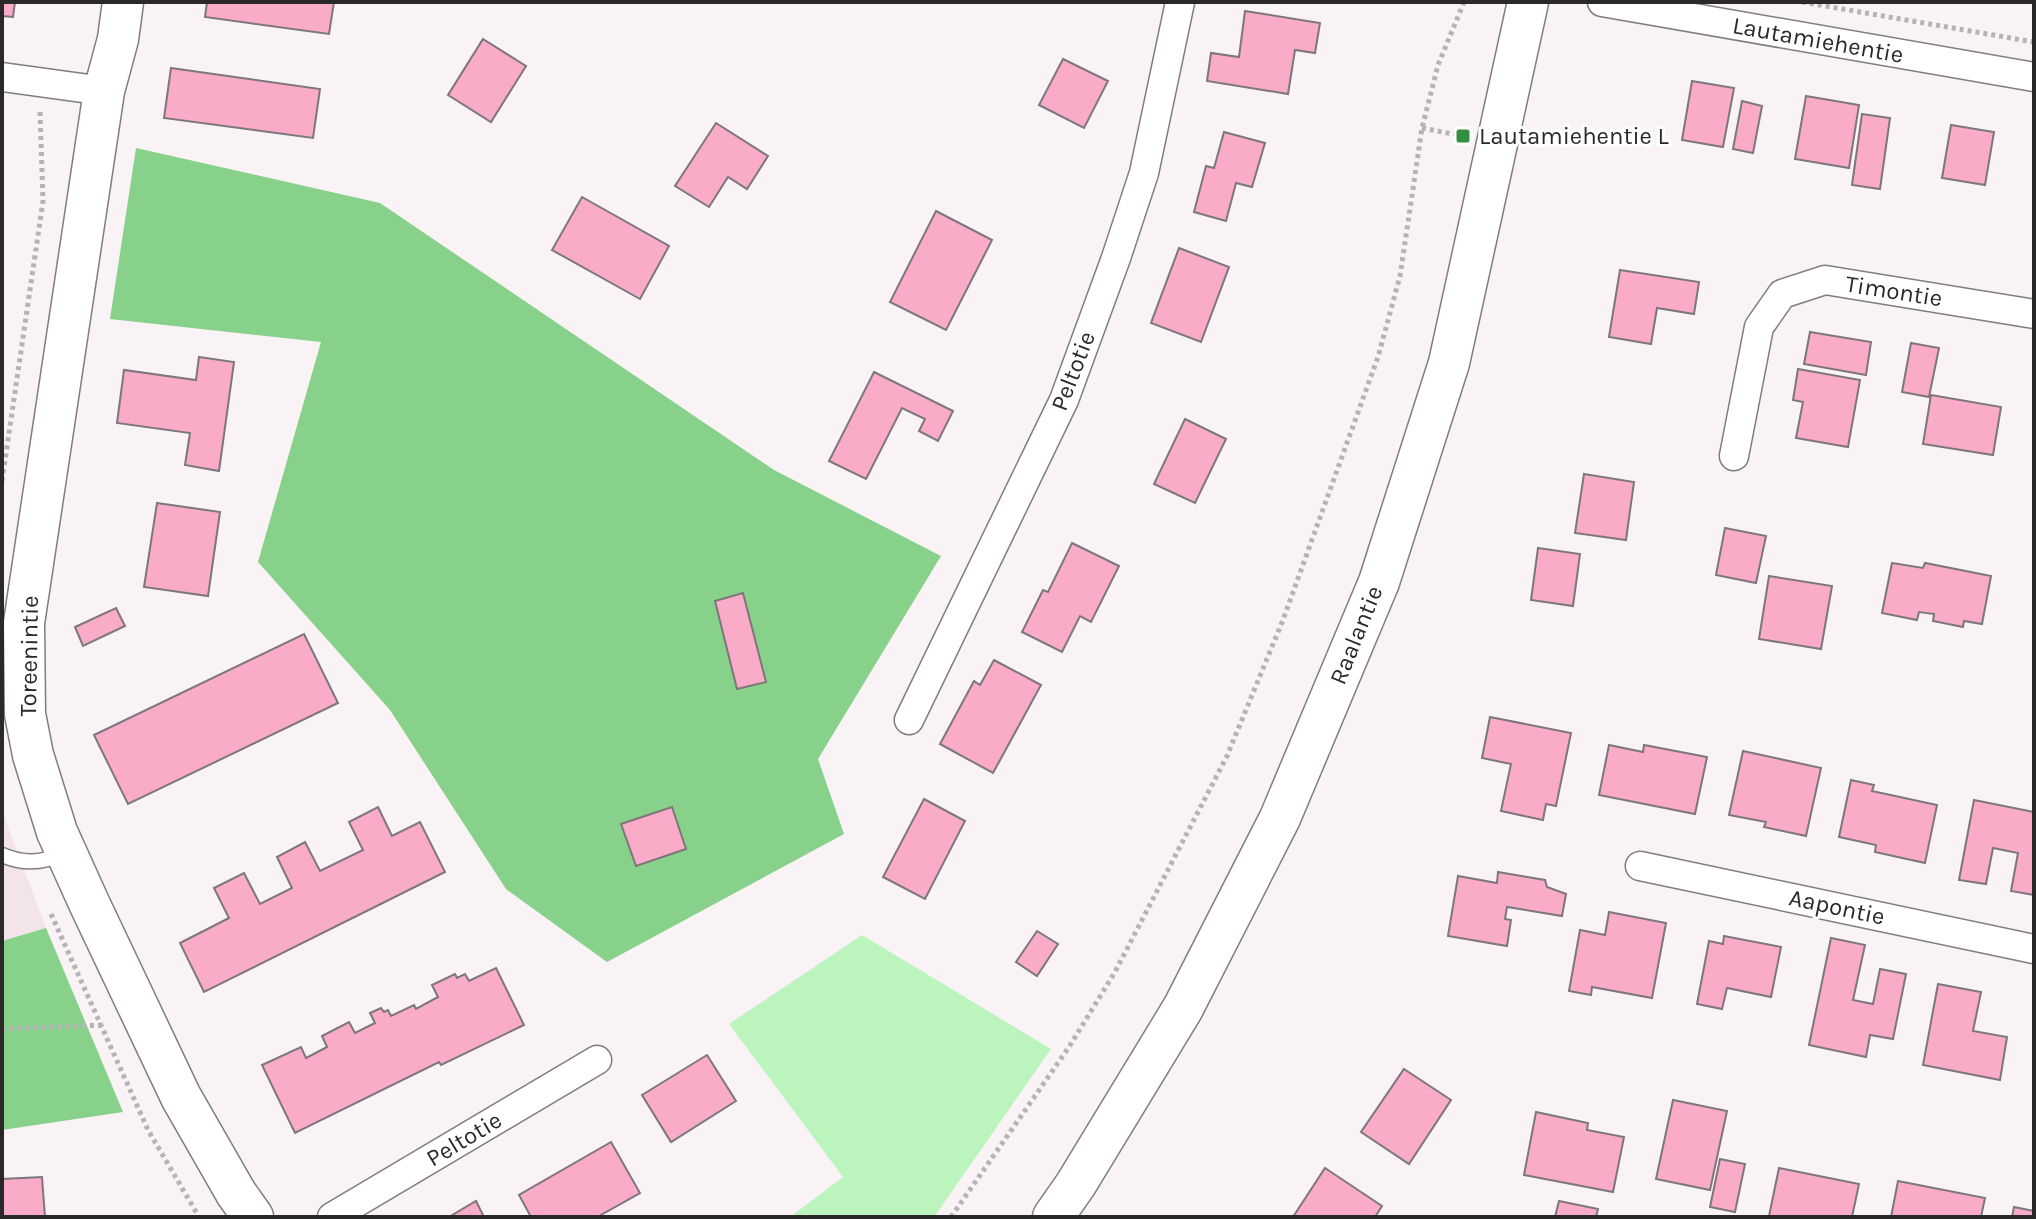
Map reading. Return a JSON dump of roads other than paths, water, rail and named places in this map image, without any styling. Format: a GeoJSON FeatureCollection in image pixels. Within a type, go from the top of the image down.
{"type":"FeatureCollection","features":[{"type":"Feature","properties":{"kind":"street","name":"Toreenintie"},"geometry":{"type":"LineString","coordinates":[[123,2],[118,39],[104,91],[24,623],[25,714],[33,755],[66,852],[181,1097],[253,1217]]}},
{"type":"Feature","properties":{"kind":"street","name":"Peltotie"},"geometry":{"type":"LineString","coordinates":[[909,720],[1064,400],[1144,173],[1180,2]]}},
{"type":"Feature","properties":{"kind":"street","name":"Raalantie"},"geometry":{"type":"LineString","coordinates":[[1053,1217],[1183,1008],[1280,818],[1379,582],[1449,363],[1528,2]]}},
{"type":"Feature","properties":{"kind":"street","name":"Lautamiehentie"},"geometry":{"type":"LineString","coordinates":[[1602,2],[2034,77]]}},
{"type":"Feature","properties":{"kind":"street"},"geometry":{"type":"LineString","coordinates":[[2,77],[104,91]]}},
{"type":"Feature","properties":{"kind":"street","name":"Timontie"},"geometry":{"type":"LineString","coordinates":[[1734,456],[1759,327],[1782,294],[1825,280],[2034,314]]}},
{"type":"Feature","properties":{"kind":"street","name":"Aapontie"},"geometry":{"type":"LineString","coordinates":[[1640,866],[2034,949]]}},
{"type":"Feature","properties":{"kind":"street","name":"Peltotie"},"geometry":{"type":"LineString","coordinates":[[332,1217],[597,1060]]}},
{"type":"Feature","properties":{"kind":"lane"},"geometry":{"type":"LineString","coordinates":[[2,855],[31,863],[50,860],[66,852]]}},
{"type":"Feature","properties":{"kind":"place","name":"Lautamiehentie L"},"geometry":{"type":"Point","coordinates":[1463,136]}}]}
